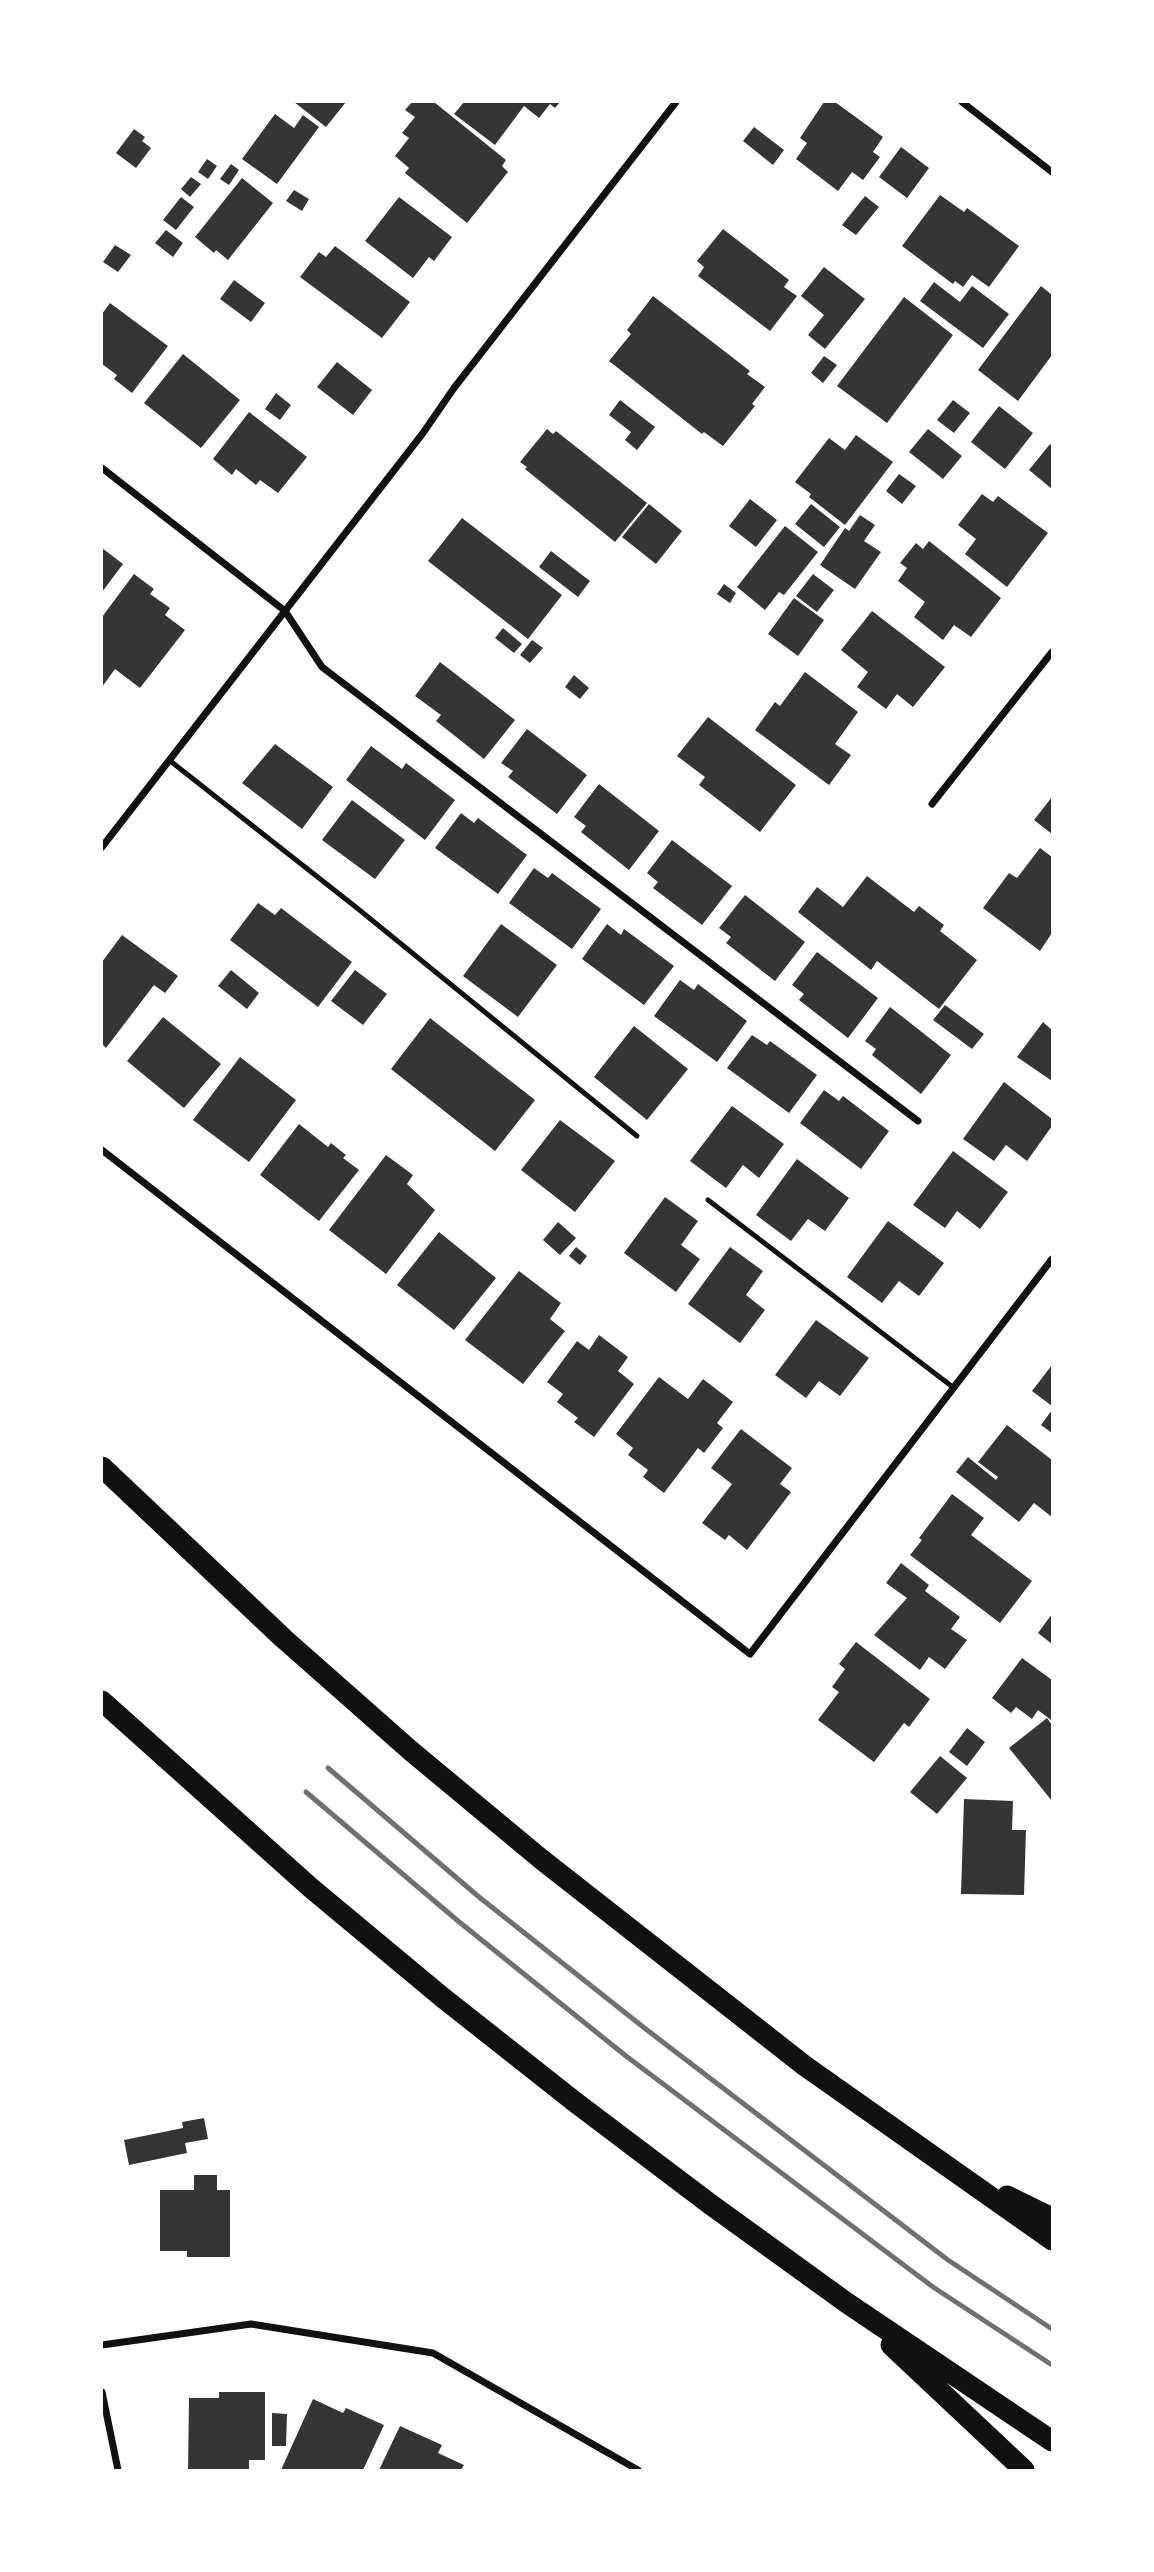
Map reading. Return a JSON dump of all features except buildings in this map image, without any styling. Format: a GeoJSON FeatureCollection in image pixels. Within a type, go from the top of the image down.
{"type":"FeatureCollection","features":[{"type":"Feature","properties":{"kind":"highway"},"geometry":{"type":"LineString","coordinates":[[102,1467],[283,1638],[411,1751],[541,1860],[805,2066],[1052,2240]]}},
{"type":"Feature","properties":{"kind":"highway"},"geometry":{"type":"LineString","coordinates":[[102,1701],[300,1879],[442,1997],[699,2197],[847,2303],[1052,2441]]}},
{"type":"Feature","properties":{"kind":"highway"},"geometry":{"type":"LineString","coordinates":[[942,2164],[1052,2218]]}},
{"type":"Feature","properties":{"kind":"highway"},"geometry":{"type":"LineString","coordinates":[[847,2303],[1024,2470]]}},
{"type":"Feature","properties":{"kind":"street"},"geometry":{"type":"LineString","coordinates":[[102,847],[676,102]]}},
{"type":"Feature","properties":{"kind":"street"},"geometry":{"type":"LineString","coordinates":[[962,102],[1052,172]]}},
{"type":"Feature","properties":{"kind":"street"},"geometry":{"type":"LineString","coordinates":[[102,468],[285,611],[322,667],[918,1121]]}},
{"type":"Feature","properties":{"kind":"street"},"geometry":{"type":"LineString","coordinates":[[932,804],[1052,652]]}},
{"type":"Feature","properties":{"kind":"street"},"geometry":{"type":"LineString","coordinates":[[102,1150],[750,1654],[1052,1259]]}},
{"type":"Feature","properties":{"kind":"street"},"geometry":{"type":"LineString","coordinates":[[102,2345],[251,2325],[433,2353],[638,2470]]}},
{"type":"Feature","properties":{"kind":"street"},"geometry":{"type":"LineString","coordinates":[[102,2392],[118,2470]]}},
{"type":"Feature","properties":{"kind":"lane"},"geometry":{"type":"LineString","coordinates":[[169,760],[368,917],[637,1136]]}},
{"type":"Feature","properties":{"kind":"lane"},"geometry":{"type":"LineString","coordinates":[[708,1200],[954,1388]]}},
{"type":"Feature","properties":{"kind":"railway"},"geometry":{"type":"LineString","coordinates":[[328,1768],[479,1897],[647,2030],[948,2260],[1052,2329]]}},
{"type":"Feature","properties":{"kind":"railway"},"geometry":{"type":"LineString","coordinates":[[306,1792],[458,1921],[626,2056],[933,2287],[1052,2365]]}}]}
